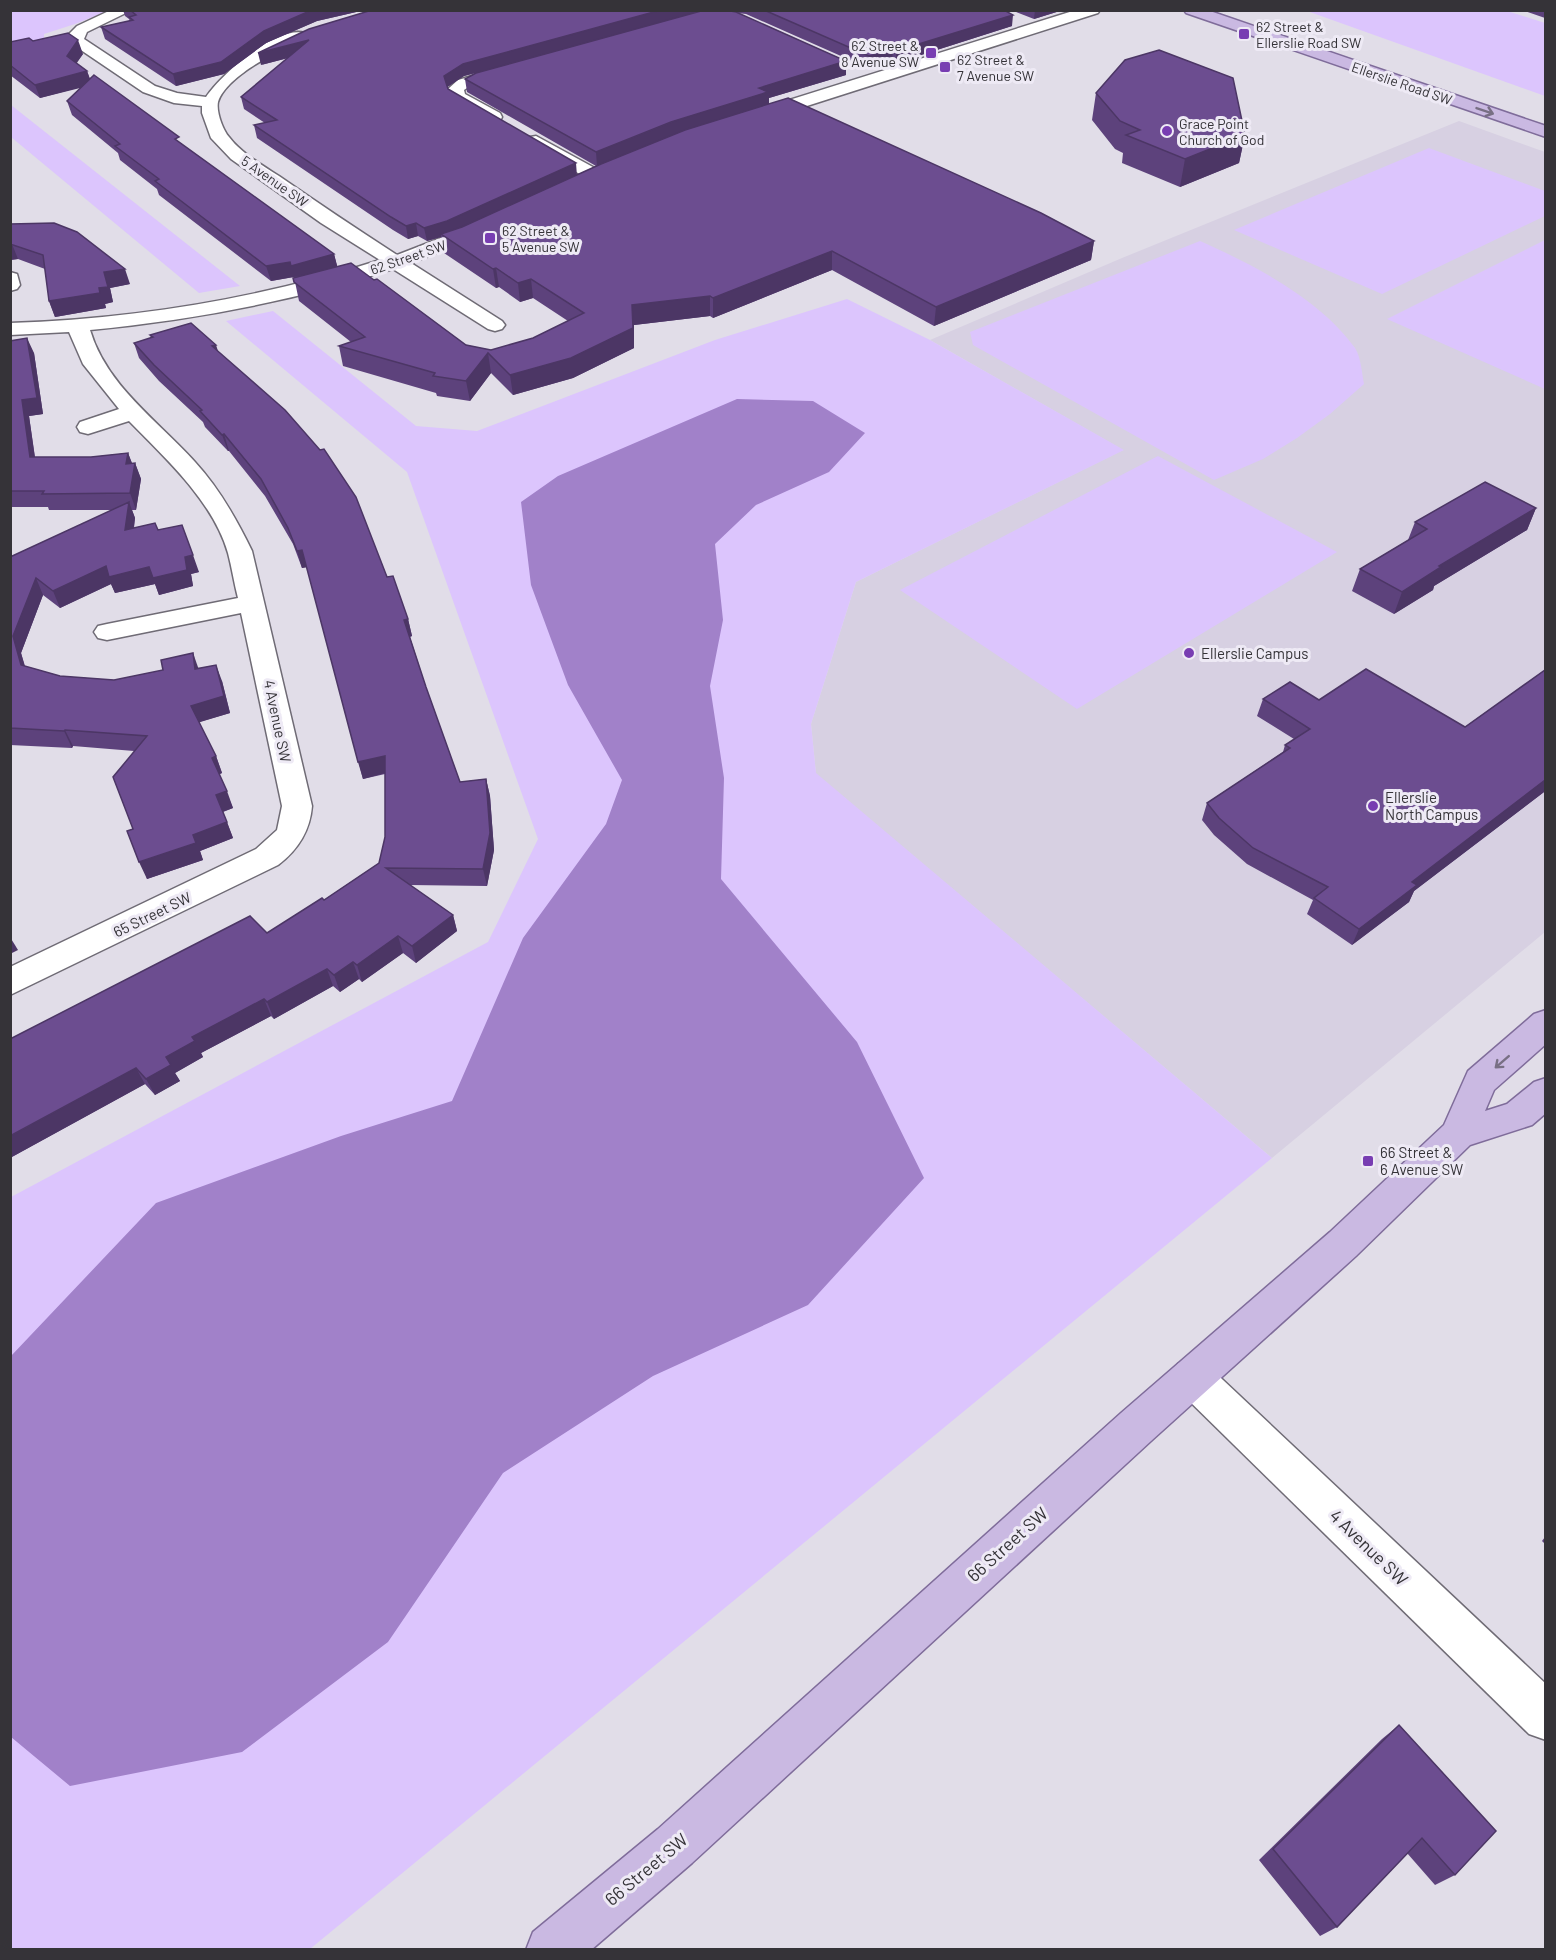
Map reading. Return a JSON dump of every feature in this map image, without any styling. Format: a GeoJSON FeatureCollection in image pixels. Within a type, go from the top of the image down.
{"type":"FeatureCollection","features":[{"type":"Feature","properties":{"kind":"main road","name":"Ellerslie Road SW"},"geometry":{"type":"LineString","coordinates":[[1191,10],[1545,132]]}},
{"type":"Feature","properties":{"kind":"main road"},"geometry":{"type":"LineString","coordinates":[[1229,10],[1326,40]]}},
{"type":"Feature","properties":{"kind":"main road"},"geometry":{"type":"LineString","coordinates":[[1522,124],[1545,114]]}},
{"type":"Feature","properties":{"kind":"main road"},"geometry":{"type":"LineString","coordinates":[[1522,124],[1545,124]]}},
{"type":"Feature","properties":{"kind":"main road","name":"66 Street SW"},"geometry":{"type":"LineString","coordinates":[[551,1950],[675,1846],[1192,1377],[1343,1244],[1458,1134],[1480,1081],[1545,1023]]}},
{"type":"Feature","properties":{"kind":"main road","name":"66 Street SW"},"geometry":{"type":"LineString","coordinates":[[1458,1134],[1519,1115],[1545,1092]]}},
{"type":"Feature","properties":{"kind":"street"},"geometry":{"type":"LineString","coordinates":[[125,10],[82,29],[75,36],[77,42],[149,89],[174,98],[210,102],[220,86],[252,58],[283,42],[317,30]]}},
{"type":"Feature","properties":{"kind":"street"},"geometry":{"type":"LineString","coordinates":[[743,121],[1093,10]]}},
{"type":"Feature","properties":{"kind":"street"},"geometry":{"type":"LineString","coordinates":[[1009,18],[1037,28]]}},
{"type":"Feature","properties":{"kind":"street"},"geometry":{"type":"LineString","coordinates":[[525,66],[464,83],[456,89],[457,96],[596,176]]}},
{"type":"Feature","properties":{"kind":"street"},"geometry":{"type":"LineString","coordinates":[[848,67],[875,79]]}},
{"type":"Feature","properties":{"kind":"street","name":"5 Avenue SW"},"geometry":{"type":"LineString","coordinates":[[210,102],[214,126],[226,146],[328,219],[495,325]]}},
{"type":"Feature","properties":{"kind":"street"},"geometry":{"type":"LineString","coordinates":[[575,185],[617,167]]}},
{"type":"Feature","properties":{"kind":"street","name":"62 Street SW"},"geometry":{"type":"LineString","coordinates":[[10,329],[78,326],[233,303],[315,285],[395,262],[457,240],[504,219]]}},
{"type":"Feature","properties":{"kind":"street"},"geometry":{"type":"LineString","coordinates":[[10,278],[10,285]]}},
{"type":"Feature","properties":{"kind":"street","name":"4 Avenue SW"},"geometry":{"type":"LineString","coordinates":[[78,326],[84,350],[133,412],[187,467],[216,506],[240,551],[297,806],[296,820],[289,838]]}},
{"type":"Feature","properties":{"kind":"street"},"geometry":{"type":"LineString","coordinates":[[88,428],[133,412]]}},
{"type":"Feature","properties":{"kind":"street"},"geometry":{"type":"LineString","coordinates":[[106,632],[252,603]]}},
{"type":"Feature","properties":{"kind":"street","name":"65 Street SW"},"geometry":{"type":"LineString","coordinates":[[10,982],[255,864],[280,848],[289,838]]}},
{"type":"Feature","properties":{"kind":"street","name":"4 Avenue SW"},"geometry":{"type":"LineString","coordinates":[[1192,1377],[1545,1717]]}},
{"type":"Feature","properties":{"kind":"shaded area"},"geometry":{"type":"Polygon","coordinates":[[[1504,10],[1545,23],[1545,96],[1307,11],[1504,10]]]}},
{"type":"Feature","properties":{"kind":"shaded area"},"geometry":{"type":"Polygon","coordinates":[[[10,11],[108,11],[44,34],[44,44],[11,51],[10,11]]]}},
{"type":"Feature","properties":{"kind":"shaded area"},"geometry":{"type":"Polygon","coordinates":[[[11,105],[240,286],[199,293],[11,137],[11,105]]]}},
{"type":"Feature","properties":{"kind":"shaded area","name":"Ellerslie Campus"},"geometry":{"type":"Polygon","coordinates":[[[1459,121],[1545,152],[1545,932],[1272,1158],[816,774],[811,724],[856,582],[1123,450],[930,340],[1122,258],[1459,121]]]}},
{"type":"Feature","properties":{"kind":"shaded area"},"geometry":{"type":"Polygon","coordinates":[[[1429,148],[1545,191],[1545,216],[1382,294],[1234,230],[1429,148]]]}},
{"type":"Feature","properties":{"kind":"shaded area"},"geometry":{"type":"Polygon","coordinates":[[[1545,240],[1545,389],[1387,319],[1545,240]]]}},
{"type":"Feature","properties":{"kind":"shaded area"},"geometry":{"type":"Polygon","coordinates":[[[1200,241],[1264,272],[1305,299],[1341,330],[1359,356],[1364,384],[1330,414],[1263,459],[1214,480],[973,345],[970,332],[1200,241]]]}},
{"type":"Feature","properties":{"kind":"shaded area"},"geometry":{"type":"Polygon","coordinates":[[[847,299],[930,340],[1124,450],[856,582],[811,724],[816,773],[1272,1158],[310,1949],[11,1950],[11,1197],[488,942],[538,839],[407,472],[226,321],[273,311],[416,426],[477,431],[715,340],[847,299]]]}},
{"type":"Feature","properties":{"kind":"shaded area"},"geometry":{"type":"Polygon","coordinates":[[[737,399],[813,401],[865,433],[829,472],[756,505],[715,544],[723,620],[710,686],[724,778],[721,879],[857,1042],[924,1178],[808,1305],[653,1376],[503,1473],[388,1642],[242,1752],[70,1786],[11,1737],[11,1356],[156,1203],[341,1136],[452,1101],[523,938],[606,824],[622,780],[568,685],[531,585],[521,502],[558,476],[737,399]]]}},
{"type":"Feature","properties":{"kind":"shaded area"},"geometry":{"type":"Polygon","coordinates":[[[1158,456],[1337,552],[1077,709],[900,590],[1158,456]]]}},
{"type":"Feature","properties":{"kind":"building"},"geometry":{"type":"Polygon","coordinates":[[[130,10],[312,10],[264,31],[221,62],[173,74],[101,27],[133,20],[129,17],[136,15],[130,10]]]}},
{"type":"Feature","properties":{"kind":"building"},"geometry":{"type":"Polygon","coordinates":[[[372,10],[661,10],[463,64],[444,76],[448,89],[576,163],[447,221],[424,228],[416,223],[406,226],[391,217],[254,125],[277,120],[241,97],[309,40],[258,53],[309,29],[372,10]]]}},
{"type":"Feature","properties":{"kind":"building"},"geometry":{"type":"Polygon","coordinates":[[[709,10],[736,12],[846,61],[759,88],[768,92],[671,122],[596,152],[465,79],[476,73],[709,10]]]}},
{"type":"Feature","properties":{"kind":"building"},"geometry":{"type":"Polygon","coordinates":[[[764,10],[1004,10],[1013,15],[896,51],[869,56],[764,10]]]}},
{"type":"Feature","properties":{"kind":"building"},"geometry":{"type":"Polygon","coordinates":[[[68,33],[78,40],[67,56],[87,71],[35,85],[10,65],[10,42],[29,38],[33,41],[68,33]]]}},
{"type":"Feature","properties":{"kind":"building","name":"Grace Point Church of God"},"geometry":{"type":"Polygon","coordinates":[[[1159,50],[1233,78],[1245,135],[1185,159],[1126,135],[1140,130],[1120,121],[1096,93],[1125,60],[1159,50]]]}},
{"type":"Feature","properties":{"kind":"building"},"geometry":{"type":"Polygon","coordinates":[[[94,75],[179,137],[175,139],[334,254],[291,266],[290,262],[266,266],[155,181],[159,179],[115,146],[120,144],[67,101],[94,75]]]}},
{"type":"Feature","properties":{"kind":"building"},"geometry":{"type":"Polygon","coordinates":[[[788,98],[1041,213],[1094,241],[936,307],[832,251],[713,298],[710,296],[632,305],[633,328],[571,358],[510,375],[488,353],[466,381],[433,376],[435,373],[339,346],[365,337],[294,282],[293,278],[351,263],[374,280],[377,279],[466,345],[491,350],[533,338],[584,313],[531,279],[518,283],[441,234],[685,130],[788,98]]]}},
{"type":"Feature","properties":{"kind":"building"},"geometry":{"type":"Polygon","coordinates":[[[54,223],[77,232],[125,269],[104,272],[108,287],[99,288],[100,293],[49,301],[43,255],[10,244],[10,224],[54,223]]]}},
{"type":"Feature","properties":{"kind":"building"},"geometry":{"type":"Polygon","coordinates":[[[191,323],[216,345],[212,346],[285,410],[320,450],[324,449],[356,497],[387,577],[393,576],[408,619],[404,620],[460,782],[486,779],[490,833],[483,869],[386,868],[453,915],[412,946],[398,936],[357,965],[353,962],[334,975],[327,969],[267,1002],[264,999],[192,1037],[195,1041],[166,1057],[171,1065],[146,1079],[136,1068],[10,1136],[10,1039],[250,916],[267,933],[322,898],[324,900],[379,863],[385,837],[385,756],[358,762],[302,550],[297,551],[288,528],[261,479],[224,434],[222,435],[200,411],[202,410],[134,343],[153,337],[150,335],[191,323]]]}},
{"type":"Feature","properties":{"kind":"building"},"geometry":{"type":"Polygon","coordinates":[[[27,338],[37,398],[22,400],[30,457],[91,457],[128,453],[126,464],[135,463],[130,493],[42,494],[44,491],[10,491],[10,341],[27,338]]]}},
{"type":"Feature","properties":{"kind":"building"},"geometry":{"type":"Polygon","coordinates":[[[1485,482],[1536,508],[1439,566],[1441,567],[1402,592],[1360,569],[1427,529],[1415,522],[1485,482]]]}},
{"type":"Feature","properties":{"kind":"building"},"geometry":{"type":"Polygon","coordinates":[[[129,502],[125,530],[155,523],[158,530],[182,525],[193,555],[185,557],[187,570],[153,578],[149,567],[109,577],[106,566],[53,591],[36,578],[13,636],[21,665],[60,676],[114,680],[163,670],[161,660],[193,653],[195,669],[216,665],[224,696],[191,706],[216,756],[212,758],[227,791],[216,795],[227,822],[193,835],[196,843],[139,862],[127,831],[133,829],[113,777],[147,736],[10,728],[10,557],[129,502]]]}},
{"type":"Feature","properties":{"kind":"building","name":"Ellerslie North Campus"},"geometry":{"type":"Polygon","coordinates":[[[1366,669],[1465,727],[1545,670],[1545,780],[1412,882],[1417,885],[1359,929],[1314,898],[1328,887],[1253,848],[1219,818],[1207,803],[1290,748],[1285,745],[1310,729],[1263,699],[1290,682],[1319,700],[1366,669]]]}},
{"type":"Feature","properties":{"kind":"building"},"geometry":{"type":"Polygon","coordinates":[[[1399,1725],[1496,1831],[1455,1875],[1422,1838],[1337,1927],[1273,1849],[1399,1725]]]}},
{"type":"Feature","properties":{"kind":"place","name":"62 Street & Ellerslie Road SW"},"geometry":{"type":"Point","coordinates":[1244,34]}},
{"type":"Feature","properties":{"kind":"place","name":"62 Street & 8 Avenue SW"},"geometry":{"type":"Point","coordinates":[931,53]}},
{"type":"Feature","properties":{"kind":"place","name":"62 Street & 7 Avenue SW"},"geometry":{"type":"Point","coordinates":[945,67]}},
{"type":"Feature","properties":{"kind":"place","name":"Grace Point Church of God"},"geometry":{"type":"Point","coordinates":[1167,131]}},
{"type":"Feature","properties":{"kind":"place","name":"62 Street & 5 Avenue SW"},"geometry":{"type":"Point","coordinates":[490,238]}},
{"type":"Feature","properties":{"kind":"place","name":"Ellerslie Campus"},"geometry":{"type":"Point","coordinates":[1189,653]}},
{"type":"Feature","properties":{"kind":"place","name":"Ellerslie North Campus"},"geometry":{"type":"Point","coordinates":[1373,806]}},
{"type":"Feature","properties":{"kind":"place","name":"66 Street & 6 Avenue SW"},"geometry":{"type":"Point","coordinates":[1368,1161]}}]}
